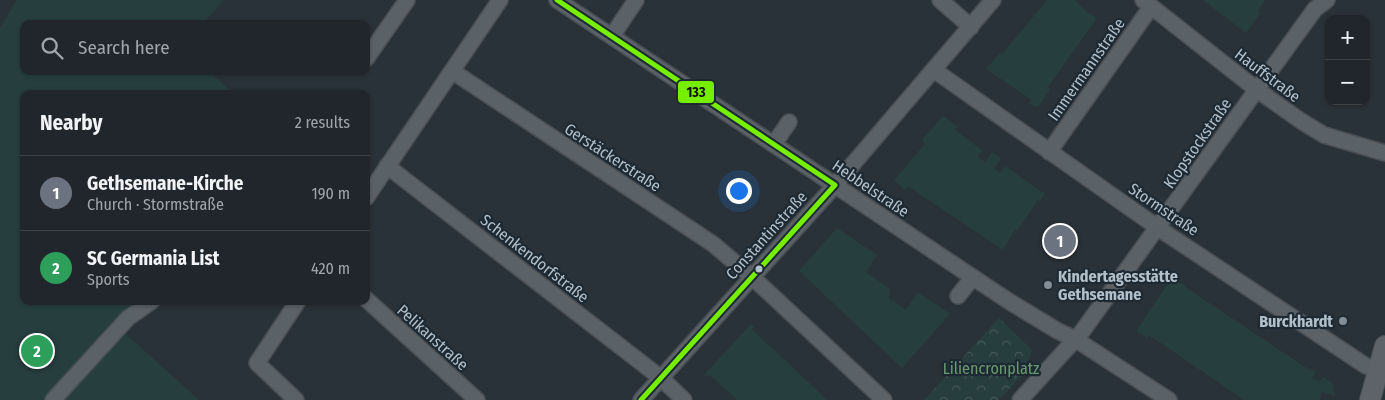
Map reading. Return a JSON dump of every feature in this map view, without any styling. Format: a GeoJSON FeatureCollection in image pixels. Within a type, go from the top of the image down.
{"type":"FeatureCollection","features":[{"type":"Feature","properties":{"kind":"main road"},"geometry":{"type":"LineString","coordinates":[[1370,400],[1385,346]]}},
{"type":"Feature","properties":{"kind":"street"},"geometry":{"type":"LineString","coordinates":[[370,53],[407,0]]}},
{"type":"Feature","properties":{"kind":"street"},"geometry":{"type":"LineString","coordinates":[[370,192],[500,0]]}},
{"type":"Feature","properties":{"kind":"street","name":"Hebbelstraße"},"geometry":{"type":"LineString","coordinates":[[557,0],[1010,302],[1075,339],[1169,400]]}},
{"type":"Feature","properties":{"kind":"street"},"geometry":{"type":"LineString","coordinates":[[612,36],[636,0]]}},
{"type":"Feature","properties":{"kind":"street"},"geometry":{"type":"LineString","coordinates":[[940,0],[971,27]]}},
{"type":"Feature","properties":{"kind":"street","name":"Constantinstraße"},"geometry":{"type":"LineString","coordinates":[[641,400],[835,185],[993,0]]}},
{"type":"Feature","properties":{"kind":"street","name":"Klopstockstraße"},"geometry":{"type":"LineString","coordinates":[[1020,400],[1081,333],[1159,227],[1256,89],[1314,10],[1324,1]]}},
{"type":"Feature","properties":{"kind":"street","name":"Hauffstraße"},"geometry":{"type":"LineString","coordinates":[[1147,3],[1256,89],[1300,121],[1324,135],[1385,153]]}},
{"type":"Feature","properties":{"kind":"street","name":"Immermannstraße"},"geometry":{"type":"LineString","coordinates":[[1050,152],[1147,3]]}},
{"type":"Feature","properties":{"kind":"street","name":"Stormstraße"},"geometry":{"type":"LineString","coordinates":[[934,70],[1159,227],[1366,366],[1378,369]]}},
{"type":"Feature","properties":{"kind":"street","name":"Gerstäckerstraße"},"geometry":{"type":"LineString","coordinates":[[452,71],[713,244],[752,277],[884,400]]}},
{"type":"Feature","properties":{"kind":"street"},"geometry":{"type":"LineString","coordinates":[[774,144],[788,122]]}},
{"type":"Feature","properties":{"kind":"street","name":"Schenkendorfstraße"},"geometry":{"type":"LineString","coordinates":[[387,166],[661,378],[684,400]]}},
{"type":"Feature","properties":{"kind":"street"},"geometry":{"type":"LineString","coordinates":[[955,294],[970,275]]}},
{"type":"Feature","properties":{"kind":"street","name":"Pelikanstraße"},"geometry":{"type":"LineString","coordinates":[[370,303],[476,400]]}},
{"type":"Feature","properties":{"kind":"street"},"geometry":{"type":"LineString","coordinates":[[53,400],[128,318],[146,305]]}},
{"type":"Feature","properties":{"kind":"street"},"geometry":{"type":"LineString","coordinates":[[295,305],[256,363],[296,400]]}},
{"type":"Feature","properties":{"kind":"green space"},"geometry":{"type":"Polygon","coordinates":[[[17,0],[224,0],[206,20],[20,20],[20,75],[213,75],[229,90],[20,90],[20,305],[135,305],[117,326],[199,400],[0,400],[0,27],[17,0]]]}},
{"type":"Feature","properties":{"kind":"green space"},"geometry":{"type":"Polygon","coordinates":[[[1047,0],[1075,0],[1087,12],[1097,18],[1048,87],[1050,89],[1039,106],[1035,107],[1029,103],[1031,100],[1026,96],[986,69],[1000,53],[1002,54],[1047,0]]]}},
{"type":"Feature","properties":{"kind":"green space"},"geometry":{"type":"Polygon","coordinates":[[[1203,0],[1265,0],[1258,11],[1260,13],[1246,33],[1203,0]]]}},
{"type":"Feature","properties":{"kind":"green space"},"geometry":{"type":"Polygon","coordinates":[[[943,116],[957,126],[955,130],[982,150],[978,157],[985,162],[992,152],[1001,158],[994,168],[1000,173],[1005,166],[1045,194],[1040,201],[1038,200],[1017,231],[1015,230],[1003,250],[909,187],[905,190],[894,180],[925,144],[922,140],[943,116]]]}},
{"type":"Feature","properties":{"kind":"green space"},"geometry":{"type":"Polygon","coordinates":[[[837,228],[877,255],[866,272],[890,289],[889,298],[906,310],[918,292],[950,314],[902,368],[799,271],[837,228]]]}},
{"type":"Feature","properties":{"kind":"green space"},"geometry":{"type":"Polygon","coordinates":[[[1173,276],[1188,289],[1308,369],[1310,368],[1316,372],[1312,378],[1320,382],[1323,377],[1334,385],[1332,391],[1335,392],[1335,396],[1322,392],[1319,400],[1244,400],[1149,335],[1147,338],[1136,331],[1173,276]]]}},
{"type":"Feature","properties":{"kind":"green space","name":"Liliencronplatz"},"geometry":{"type":"Polygon","coordinates":[[[999,318],[1032,350],[1024,373],[999,400],[924,400],[999,318]]]}},
{"type":"Feature","properties":{"kind":"green space"},"geometry":{"type":"Polygon","coordinates":[[[751,324],[754,327],[752,329],[827,400],[737,400],[710,375],[708,377],[705,374],[751,324]]]}},
{"type":"Feature","properties":{"kind":"transit line","name":"133"},"geometry":{"type":"LineString","coordinates":[[557,0],[835,185]]}},
{"type":"Feature","properties":{"kind":"transit line","name":"133"},"geometry":{"type":"LineString","coordinates":[[641,400],[835,185]]}},
{"type":"Feature","properties":{"kind":"place","name":"Gethsemane-Kirche"},"geometry":{"type":"Point","coordinates":[1060,241]}},
{"type":"Feature","properties":{"kind":"place","name":"Kindertagesstätte Gethsemane"},"geometry":{"type":"Point","coordinates":[1048,285]}},
{"type":"Feature","properties":{"kind":"place","name":"Burckhardt"},"geometry":{"type":"Point","coordinates":[1343,321]}},
{"type":"Feature","properties":{"kind":"place","name":"SC Germania List"},"geometry":{"type":"Point","coordinates":[37,351]}}]}
